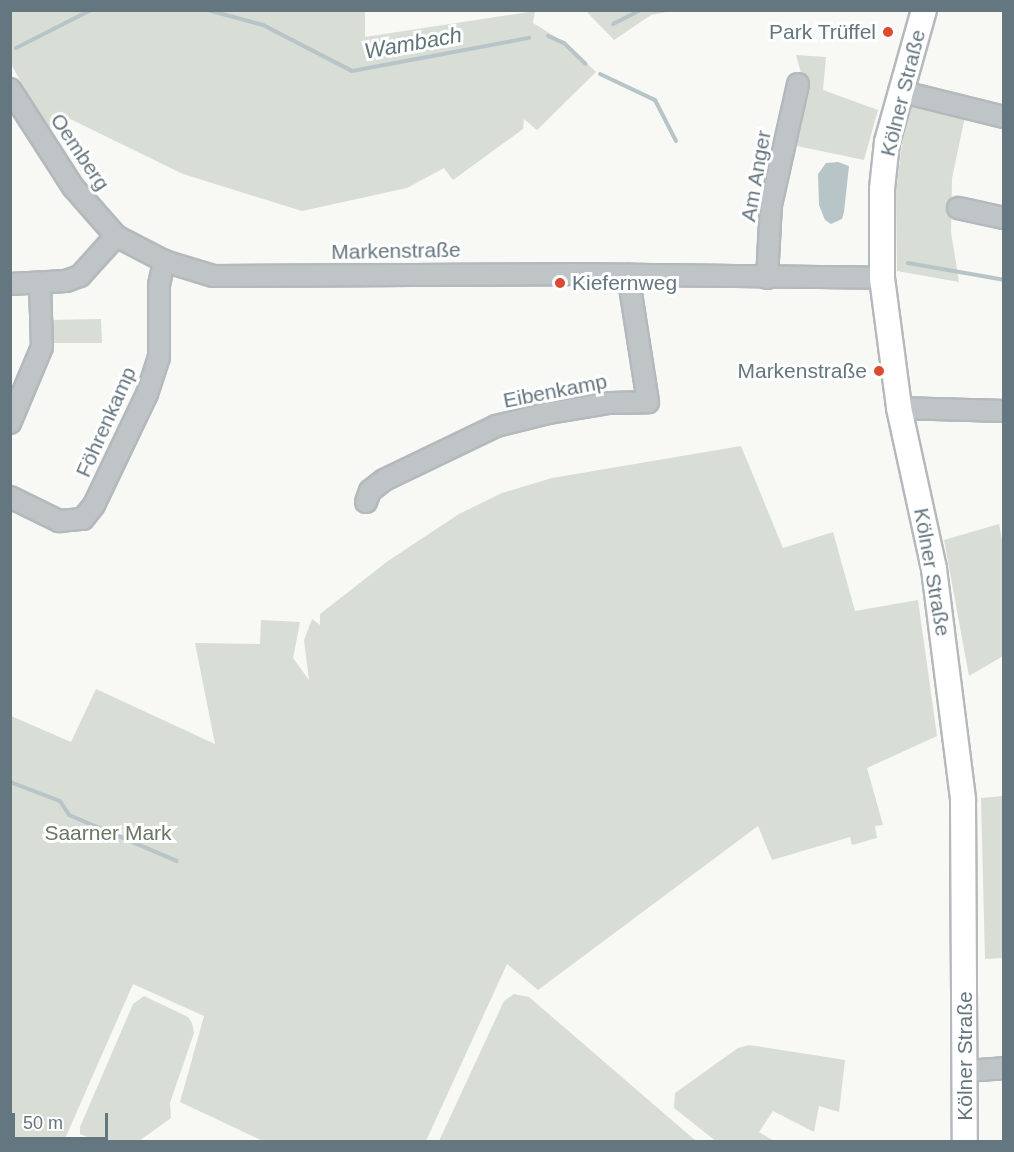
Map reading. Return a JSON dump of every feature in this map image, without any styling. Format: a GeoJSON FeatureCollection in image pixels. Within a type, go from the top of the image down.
{"type":"FeatureCollection","features":[{"type":"Feature","properties":{"kind":"main road","name":"Kölner Straße"},"geometry":{"type":"LineString","coordinates":[[924,10],[899,91],[882,189],[882,278],[899,408],[934,569],[958,745],[966,874],[965,1142]]}},
{"type":"Feature","properties":{"kind":"street","name":"Am Anger"},"geometry":{"type":"LineString","coordinates":[[767,278],[771,205],[798,84]]}},
{"type":"Feature","properties":{"kind":"street","name":"Oemberg"},"geometry":{"type":"LineString","coordinates":[[10,89],[73,188],[116,236]]}},
{"type":"Feature","properties":{"kind":"street"},"geometry":{"type":"LineString","coordinates":[[899,91],[1004,117]]}},
{"type":"Feature","properties":{"kind":"street"},"geometry":{"type":"LineString","coordinates":[[958,208],[1004,218]]}},
{"type":"Feature","properties":{"kind":"street"},"geometry":{"type":"LineString","coordinates":[[10,284],[40,284],[80,276],[116,236]]}},
{"type":"Feature","properties":{"kind":"street","name":"Markenstraße"},"geometry":{"type":"LineString","coordinates":[[116,236],[164,261],[227,278],[628,275],[882,278]]}},
{"type":"Feature","properties":{"kind":"street","name":"Föhrenkamp"},"geometry":{"type":"LineString","coordinates":[[10,497],[59,521],[84,519],[94,505],[147,394],[159,357],[159,285],[164,261]]}},
{"type":"Feature","properties":{"kind":"street","name":"Eibenkamp"},"geometry":{"type":"LineString","coordinates":[[366,502],[370,490],[384,480],[496,426],[549,413],[648,402],[628,275]]}},
{"type":"Feature","properties":{"kind":"street"},"geometry":{"type":"LineString","coordinates":[[10,423],[42,347],[40,284]]}},
{"type":"Feature","properties":{"kind":"street"},"geometry":{"type":"LineString","coordinates":[[899,408],[1004,411]]}},
{"type":"Feature","properties":{"kind":"street"},"geometry":{"type":"LineString","coordinates":[[965,1071],[1004,1068]]}},
{"type":"Feature","properties":{"kind":"green space"},"geometry":{"type":"Polygon","coordinates":[[[10,11],[365,11],[365,37],[535,11],[533,23],[567,44],[596,72],[537,130],[524,119],[523,129],[453,180],[444,168],[407,188],[302,211],[183,174],[62,115],[47,129],[11,64],[10,11]]]}},
{"type":"Feature","properties":{"kind":"green space"},"geometry":{"type":"Polygon","coordinates":[[[586,11],[671,11],[651,15],[614,40],[586,11]]]}},
{"type":"Feature","properties":{"kind":"green space"},"geometry":{"type":"Polygon","coordinates":[[[796,55],[826,57],[823,90],[878,110],[864,160],[797,146],[807,95],[796,55]]]}},
{"type":"Feature","properties":{"kind":"green space"},"geometry":{"type":"Polygon","coordinates":[[[907,102],[965,117],[952,178],[951,232],[959,282],[897,271],[896,192],[907,102]]]}},
{"type":"Feature","properties":{"kind":"green space"},"geometry":{"type":"Polygon","coordinates":[[[101,319],[102,343],[50,343],[50,320],[101,319]]]}},
{"type":"Feature","properties":{"kind":"green space","name":"Saarner Mark"},"geometry":{"type":"Polygon","coordinates":[[[741,446],[783,548],[833,532],[855,611],[918,600],[937,736],[867,768],[883,825],[875,826],[877,838],[852,845],[850,837],[772,860],[758,826],[538,990],[507,964],[426,1141],[263,1141],[180,1102],[204,1016],[133,984],[64,1141],[11,1141],[11,716],[71,742],[96,689],[215,744],[195,643],[260,644],[261,620],[300,622],[293,658],[309,680],[304,640],[312,619],[320,625],[320,614],[388,561],[459,514],[502,493],[552,478],[741,446]]]}},
{"type":"Feature","properties":{"kind":"green space"},"geometry":{"type":"Polygon","coordinates":[[[999,524],[1004,551],[1003,656],[969,676],[944,540],[999,524]]]}},
{"type":"Feature","properties":{"kind":"green space"},"geometry":{"type":"Polygon","coordinates":[[[1003,796],[1003,958],[985,959],[981,798],[1003,796]]]}},
{"type":"Feature","properties":{"kind":"green space"},"geometry":{"type":"Polygon","coordinates":[[[514,994],[529,997],[696,1141],[439,1141],[504,1001],[514,994]]]}},
{"type":"Feature","properties":{"kind":"green space"},"geometry":{"type":"Polygon","coordinates":[[[144,996],[188,1017],[192,1023],[194,1033],[170,1103],[171,1118],[139,1141],[97,1141],[80,1134],[80,1127],[133,1004],[144,996]]]}},
{"type":"Feature","properties":{"kind":"green space"},"geometry":{"type":"Polygon","coordinates":[[[749,1045],[845,1060],[839,1112],[819,1106],[814,1132],[773,1111],[759,1132],[774,1141],[717,1142],[674,1108],[675,1093],[738,1048],[749,1045]]]}},
{"type":"Feature","properties":{"kind":"shaded area"},"geometry":{"type":"Polygon","coordinates":[[[838,162],[849,166],[844,212],[842,219],[831,224],[825,220],[819,205],[818,174],[826,163],[838,162]]]}},
{"type":"Feature","properties":{"kind":"waterway","name":"Wambach"},"geometry":{"type":"LineString","coordinates":[[16,48],[91,10]]}},
{"type":"Feature","properties":{"kind":"waterway","name":"Wambach"},"geometry":{"type":"LineString","coordinates":[[208,10],[263,25],[352,71],[529,38]]}},
{"type":"Feature","properties":{"kind":"waterway"},"geometry":{"type":"LineString","coordinates":[[613,24],[641,10]]}},
{"type":"Feature","properties":{"kind":"waterway","name":"Wambach"},"geometry":{"type":"LineString","coordinates":[[548,36],[564,43],[586,64]]}},
{"type":"Feature","properties":{"kind":"waterway","name":"Wambach"},"geometry":{"type":"LineString","coordinates":[[600,74],[655,100],[676,141]]}},
{"type":"Feature","properties":{"kind":"waterway","name":"Wambach"},"geometry":{"type":"LineString","coordinates":[[908,263],[1004,280]]}},
{"type":"Feature","properties":{"kind":"waterway"},"geometry":{"type":"LineString","coordinates":[[10,782],[60,801],[69,815],[177,861]]}},
{"type":"Feature","properties":{"kind":"place","name":"Park Trüffel"},"geometry":{"type":"Point","coordinates":[888,32]}},
{"type":"Feature","properties":{"kind":"place","name":"Kiefernweg"},"geometry":{"type":"Point","coordinates":[560,283]}},
{"type":"Feature","properties":{"kind":"place","name":"Markenstraße"},"geometry":{"type":"Point","coordinates":[879,371]}}]}
